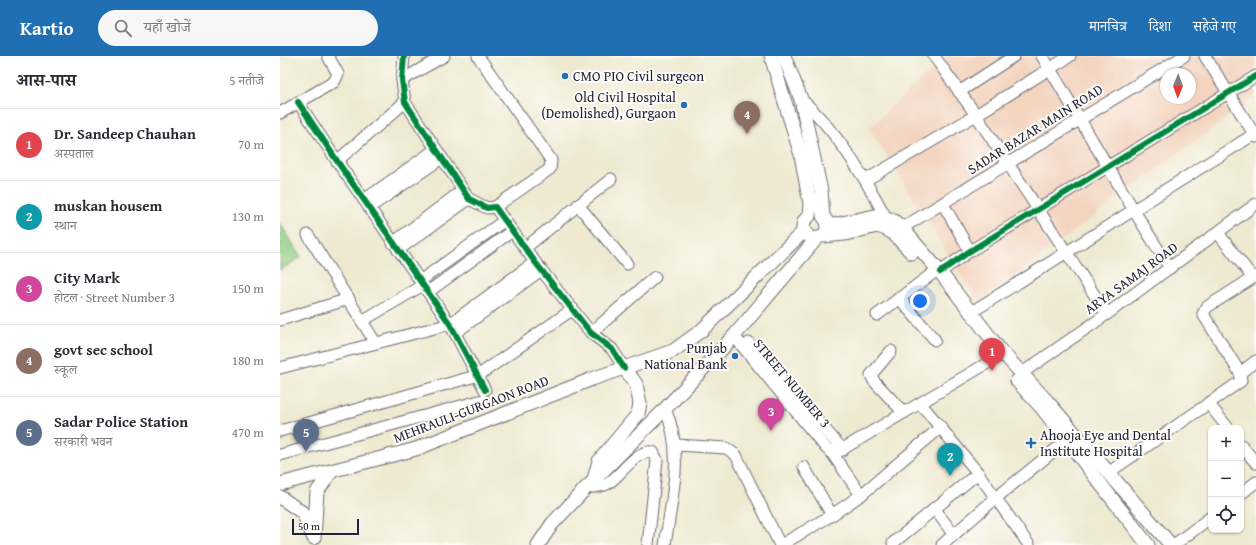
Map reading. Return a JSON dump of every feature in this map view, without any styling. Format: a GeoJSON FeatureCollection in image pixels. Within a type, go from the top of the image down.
{"type":"FeatureCollection","features":[{"type":"Feature","properties":{"kind":"main road"},"geometry":{"type":"LineString","coordinates":[[771,56],[801,155],[810,204],[809,216],[803,224],[804,231],[809,237],[823,229],[879,215],[885,216],[902,228],[996,358],[1041,407],[1148,545]]}},
{"type":"Feature","properties":{"kind":"main road"},"geometry":{"type":"LineString","coordinates":[[541,541],[590,483],[665,409],[736,334],[823,229],[821,191],[801,99],[784,56]]}},
{"type":"Feature","properties":{"kind":"main road"},"geometry":{"type":"LineString","coordinates":[[823,229],[845,234],[877,226],[886,228],[893,233],[936,273],[1000,350],[1022,373],[1172,545]]}},
{"type":"Feature","properties":{"kind":"main road","name":"MEHRAULI-GURGAON ROAD"},"geometry":{"type":"LineString","coordinates":[[280,484],[416,449],[592,379],[673,351],[702,330],[804,231]]}},
{"type":"Feature","properties":{"kind":"main road"},"geometry":{"type":"LineString","coordinates":[[590,483],[599,461],[638,414],[640,404],[636,384],[624,368]]}},
{"type":"Feature","properties":{"kind":"main road"},"geometry":{"type":"LineString","coordinates":[[315,541],[317,492],[331,472]]}},
{"type":"Feature","properties":{"kind":"main road"},"geometry":{"type":"LineString","coordinates":[[280,497],[303,513],[315,541]]}},
{"type":"Feature","properties":{"kind":"street"},"geometry":{"type":"LineString","coordinates":[[280,113],[334,82],[338,74],[328,56]]}},
{"type":"Feature","properties":{"kind":"street"},"geometry":{"type":"LineString","coordinates":[[404,56],[402,80],[405,102],[466,194],[487,208],[495,206],[550,169],[552,165],[551,160],[478,56]]}},
{"type":"Feature","properties":{"kind":"street"},"geometry":{"type":"LineString","coordinates":[[402,80],[444,56]]}},
{"type":"Feature","properties":{"kind":"street"},"geometry":{"type":"LineString","coordinates":[[934,56],[976,115],[1039,210],[1066,254],[1107,314]]}},
{"type":"Feature","properties":{"kind":"street"},"geometry":{"type":"LineString","coordinates":[[959,92],[1014,56]]}},
{"type":"Feature","properties":{"kind":"street"},"geometry":{"type":"LineString","coordinates":[[1042,56],[1109,167],[1133,211],[1170,268]]}},
{"type":"Feature","properties":{"kind":"street"},"geometry":{"type":"LineString","coordinates":[[866,180],[976,115],[1070,56]]}},
{"type":"Feature","properties":{"kind":"street","name":"SADAR BAZAR MAIN ROAD"},"geometry":{"type":"LineString","coordinates":[[902,228],[1184,56]]}},
{"type":"Feature","properties":{"kind":"street"},"geometry":{"type":"LineString","coordinates":[[970,313],[1256,135],[1205,56]]}},
{"type":"Feature","properties":{"kind":"street"},"geometry":{"type":"LineString","coordinates":[[877,314],[970,251],[1256,76]]}},
{"type":"Feature","properties":{"kind":"street"},"geometry":{"type":"LineString","coordinates":[[801,99],[815,112],[866,180],[885,216]]}},
{"type":"Feature","properties":{"kind":"street"},"geometry":{"type":"LineString","coordinates":[[280,455],[484,395],[479,375],[453,328],[336,161],[298,102]]}},
{"type":"Feature","properties":{"kind":"street"},"geometry":{"type":"LineString","coordinates":[[336,161],[405,102]]}},
{"type":"Feature","properties":{"kind":"street"},"geometry":{"type":"LineString","coordinates":[[366,204],[439,154]]}},
{"type":"Feature","properties":{"kind":"street"},"geometry":{"type":"LineString","coordinates":[[525,248],[611,179]]}},
{"type":"Feature","properties":{"kind":"street"},"geometry":{"type":"LineString","coordinates":[[395,247],[466,194]]}},
{"type":"Feature","properties":{"kind":"street"},"geometry":{"type":"LineString","coordinates":[[943,204],[970,251]]}},
{"type":"Feature","properties":{"kind":"street","name":"ARYA SAMAJ ROAD"},"geometry":{"type":"LineString","coordinates":[[1022,373],[1107,314],[1256,204]]}},
{"type":"Feature","properties":{"kind":"street"},"geometry":{"type":"LineString","coordinates":[[578,205],[627,264]]}},
{"type":"Feature","properties":{"kind":"street"},"geometry":{"type":"LineString","coordinates":[[495,206],[538,266],[591,333],[612,349],[624,368]]}},
{"type":"Feature","properties":{"kind":"street"},"geometry":{"type":"LineString","coordinates":[[424,286],[505,220]]}},
{"type":"Feature","properties":{"kind":"street"},"geometry":{"type":"LineString","coordinates":[[362,320],[424,286],[512,231]]}},
{"type":"Feature","properties":{"kind":"street"},"geometry":{"type":"LineString","coordinates":[[1108,473],[1241,381],[1240,373],[1203,314],[1208,307],[1255,277],[1218,233]]}},
{"type":"Feature","properties":{"kind":"street"},"geometry":{"type":"LineString","coordinates":[[308,235],[375,342]]}},
{"type":"Feature","properties":{"kind":"street"},"geometry":{"type":"LineString","coordinates":[[280,368],[375,342],[453,328],[538,266]]}},
{"type":"Feature","properties":{"kind":"street"},"geometry":{"type":"LineString","coordinates":[[591,333],[655,277]]}},
{"type":"Feature","properties":{"kind":"street"},"geometry":{"type":"LineString","coordinates":[[899,298],[935,340]]}},
{"type":"Feature","properties":{"kind":"street"},"geometry":{"type":"LineString","coordinates":[[280,320],[349,299]]}},
{"type":"Feature","properties":{"kind":"street"},"geometry":{"type":"LineString","coordinates":[[280,431],[479,375],[573,310]]}},
{"type":"Feature","properties":{"kind":"street"},"geometry":{"type":"LineString","coordinates":[[736,334],[834,450],[861,495]]}},
{"type":"Feature","properties":{"kind":"street","name":"STREET NUMBER 3"},"geometry":{"type":"LineString","coordinates":[[736,334],[834,450]]}},
{"type":"Feature","properties":{"kind":"street"},"geometry":{"type":"LineString","coordinates":[[891,350],[871,375],[874,381],[904,414]]}},
{"type":"Feature","properties":{"kind":"street"},"geometry":{"type":"LineString","coordinates":[[834,450],[904,414],[996,358]]}},
{"type":"Feature","properties":{"kind":"street"},"geometry":{"type":"LineString","coordinates":[[1240,373],[1255,363]]}},
{"type":"Feature","properties":{"kind":"street"},"geometry":{"type":"LineString","coordinates":[[1208,403],[1226,425]]}},
{"type":"Feature","properties":{"kind":"street"},"geometry":{"type":"LineString","coordinates":[[921,404],[978,472],[1029,545]]}},
{"type":"Feature","properties":{"kind":"street"},"geometry":{"type":"LineString","coordinates":[[665,409],[672,424],[676,445],[675,470],[665,545]]}},
{"type":"Feature","properties":{"kind":"street"},"geometry":{"type":"LineString","coordinates":[[676,445],[726,448],[731,450],[736,455],[780,545],[832,515],[861,495],[941,427]]}},
{"type":"Feature","properties":{"kind":"street"},"geometry":{"type":"LineString","coordinates":[[942,545],[996,497],[1066,441]]}},
{"type":"Feature","properties":{"kind":"street"},"geometry":{"type":"LineString","coordinates":[[1244,449],[1256,463]]}},
{"type":"Feature","properties":{"kind":"street"},"geometry":{"type":"LineString","coordinates":[[590,483],[599,487],[609,483],[638,456],[650,451],[653,452],[657,460],[648,545]]}},
{"type":"Feature","properties":{"kind":"street"},"geometry":{"type":"LineString","coordinates":[[804,467],[832,515]]}},
{"type":"Feature","properties":{"kind":"street"},"geometry":{"type":"LineString","coordinates":[[893,543],[978,472]]}},
{"type":"Feature","properties":{"kind":"street"},"geometry":{"type":"LineString","coordinates":[[1244,492],[1256,482]]}},
{"type":"Feature","properties":{"kind":"street"},"geometry":{"type":"LineString","coordinates":[[934,508],[954,535]]}},
{"type":"Feature","properties":{"kind":"street"},"geometry":{"type":"LineString","coordinates":[[1172,545],[1208,519]]}},
{"type":"Feature","properties":{"kind":"shaded area"},"geometry":{"type":"Polygon","coordinates":[[[947,56],[1256,56],[1256,96],[978,302],[869,128],[947,56]]]}},
{"type":"Feature","properties":{"kind":"green space"},"geometry":{"type":"Polygon","coordinates":[[[280,223],[301,257],[280,270],[280,223]]]}},
{"type":"Feature","properties":{"kind":"cycle path"},"geometry":{"type":"LineString","coordinates":[[404,56],[402,80],[405,102],[469,199],[487,208],[495,207],[535,262],[591,333],[612,349],[624,368]]}},
{"type":"Feature","properties":{"kind":"cycle path"},"geometry":{"type":"LineString","coordinates":[[940,272],[970,251],[1256,76]]}},
{"type":"Feature","properties":{"kind":"cycle path"},"geometry":{"type":"LineString","coordinates":[[298,102],[450,324],[485,390]]}},
{"type":"Feature","properties":{"kind":"place","name":"CMO PIO Civil surgeon"},"geometry":{"type":"Point","coordinates":[565,76]}},
{"type":"Feature","properties":{"kind":"place","name":"Old Civil Hospital (Demolished), Gurgaon"},"geometry":{"type":"Point","coordinates":[684,105]}},
{"type":"Feature","properties":{"kind":"place","name":"govt sec school"},"geometry":{"type":"Point","coordinates":[747,134]}},
{"type":"Feature","properties":{"kind":"place","name":"Punjab National Bank"},"geometry":{"type":"Point","coordinates":[735,356]}},
{"type":"Feature","properties":{"kind":"place","name":"Dr. Sandeep Chauhan"},"geometry":{"type":"Point","coordinates":[992,371]}},
{"type":"Feature","properties":{"kind":"place","name":"City Mark"},"geometry":{"type":"Point","coordinates":[771,431]}},
{"type":"Feature","properties":{"kind":"place","name":"Ahooja Eye and Dental Institute Hospital"},"geometry":{"type":"Point","coordinates":[1031,443]}},
{"type":"Feature","properties":{"kind":"place","name":"Sadar Police Station"},"geometry":{"type":"Point","coordinates":[306,452]}},
{"type":"Feature","properties":{"kind":"place","name":"muskan housem"},"geometry":{"type":"Point","coordinates":[950,476]}}]}
